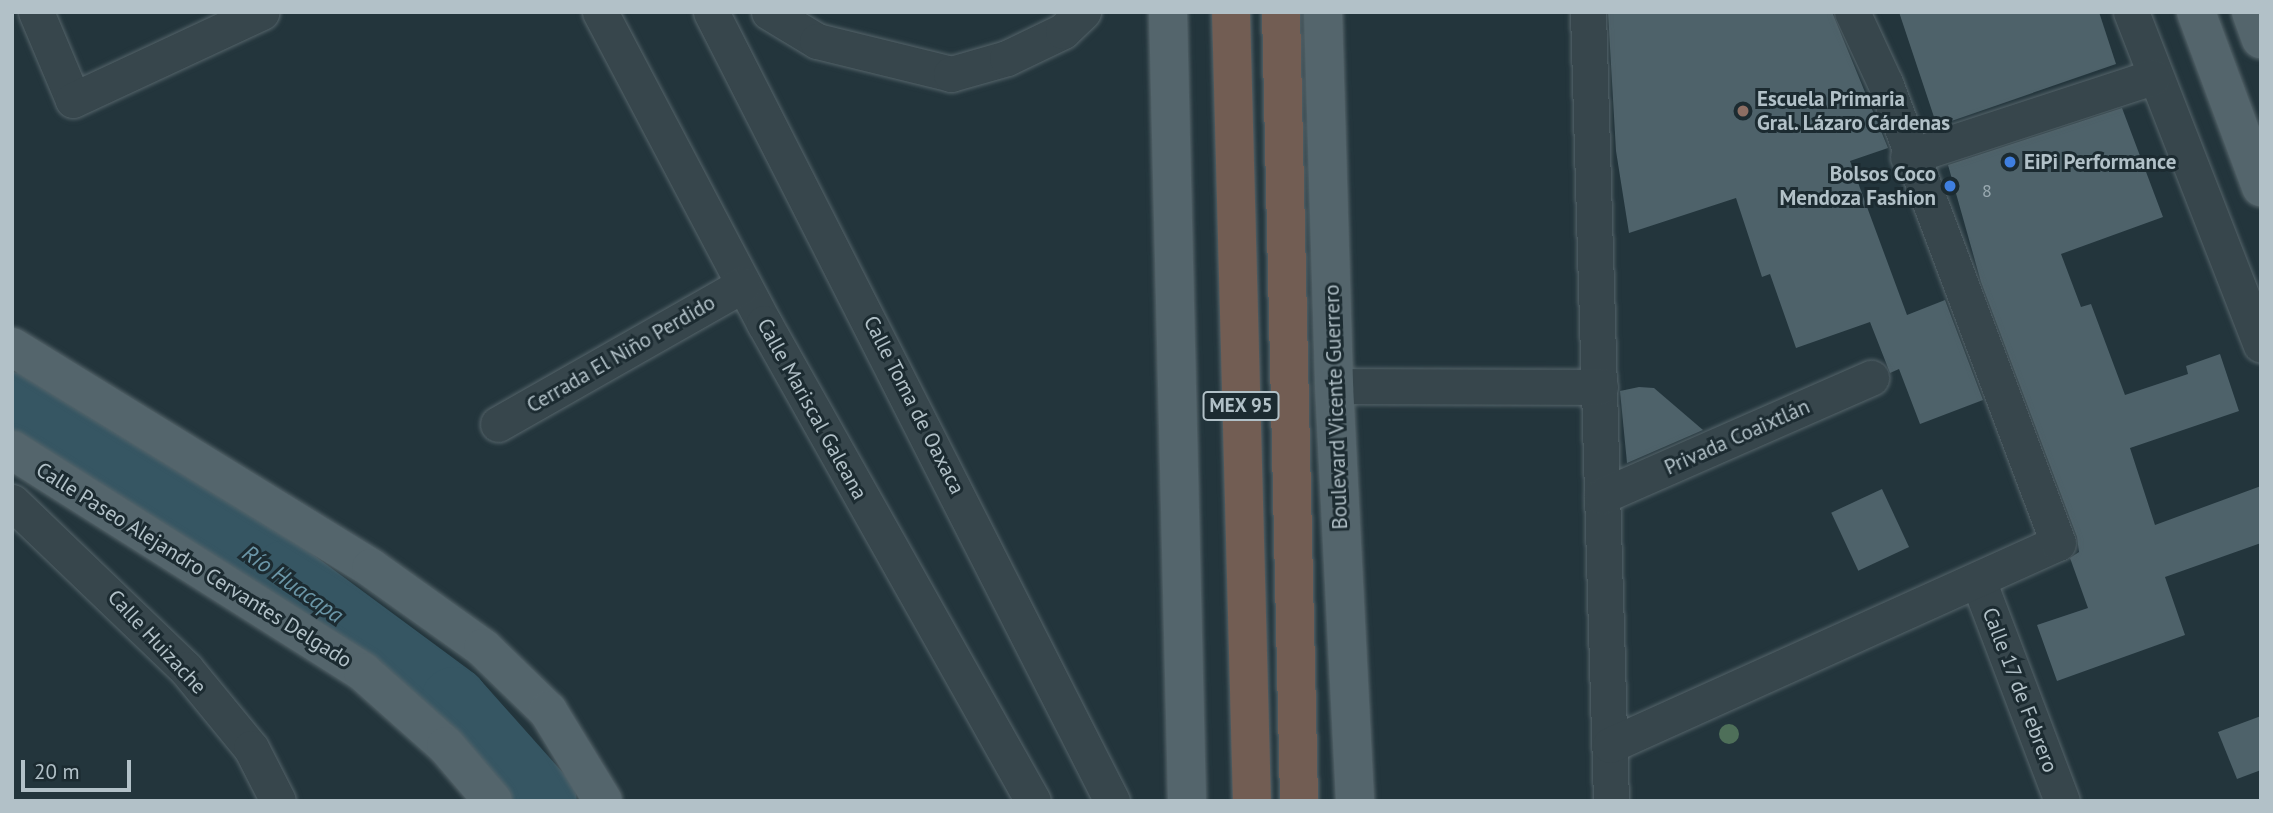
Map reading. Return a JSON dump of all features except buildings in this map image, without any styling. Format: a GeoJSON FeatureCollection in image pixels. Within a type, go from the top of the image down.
{"type":"FeatureCollection","features":[{"type":"Feature","properties":{"kind":"highway","name":"MEX 95"},"geometry":{"type":"LineString","coordinates":[[1231,12],[1252,801]]}},
{"type":"Feature","properties":{"kind":"highway","name":"Boulevard Vicente Guerrero"},"geometry":{"type":"LineString","coordinates":[[1281,12],[1299,801]]}},
{"type":"Feature","properties":{"kind":"main road"},"geometry":{"type":"LineString","coordinates":[[1168,12],[1187,801]]}},
{"type":"Feature","properties":{"kind":"main road","name":"Boulevard Vicente Guerrero"},"geometry":{"type":"LineString","coordinates":[[1323,12],[1334,386],[1356,801]]}},
{"type":"Feature","properties":{"kind":"main road"},"geometry":{"type":"LineString","coordinates":[[2196,12],[2261,187]]}},
{"type":"Feature","properties":{"kind":"main road"},"geometry":{"type":"LineString","coordinates":[[2251,12],[2261,39]]}},
{"type":"Feature","properties":{"kind":"main road"},"geometry":{"type":"LineString","coordinates":[[12,347],[371,568],[483,648],[548,711],[603,801]]}},
{"type":"Feature","properties":{"kind":"main road","name":"Calle Paseo Alejandro Cervantes Delgado"},"geometry":{"type":"LineString","coordinates":[[12,450],[363,672],[446,746],[493,801]]}},
{"type":"Feature","properties":{"kind":"street"},"geometry":{"type":"LineString","coordinates":[[36,12],[73,100],[262,12]]}},
{"type":"Feature","properties":{"kind":"street","name":"Calle Mariscal Galeana"},"geometry":{"type":"LineString","coordinates":[[600,12],[743,285],[1033,801]]}},
{"type":"Feature","properties":{"kind":"street","name":"Calle Toma de Oaxaca"},"geometry":{"type":"LineString","coordinates":[[710,12],[1112,801]]}},
{"type":"Feature","properties":{"kind":"street"},"geometry":{"type":"LineString","coordinates":[[769,12],[817,41],[951,74],[1007,58],[1063,31],[1083,12]]}},
{"type":"Feature","properties":{"kind":"street"},"geometry":{"type":"LineString","coordinates":[[1588,12],[1611,801]]}},
{"type":"Feature","properties":{"kind":"street"},"geometry":{"type":"LineString","coordinates":[[1609,745],[2059,543],[1908,157],[1885,83],[1852,12]]}},
{"type":"Feature","properties":{"kind":"street"},"geometry":{"type":"LineString","coordinates":[[2131,12],[2153,77],[2261,345]]}},
{"type":"Feature","properties":{"kind":"street"},"geometry":{"type":"LineString","coordinates":[[1908,157],[2153,77]]}},
{"type":"Feature","properties":{"kind":"street","name":"Cerrada El Niño Perdido"},"geometry":{"type":"LineString","coordinates":[[498,424],[743,285]]}},
{"type":"Feature","properties":{"kind":"street","name":"Privada Coaixtlán"},"geometry":{"type":"LineString","coordinates":[[1602,496],[1871,378]]}},
{"type":"Feature","properties":{"kind":"street"},"geometry":{"type":"LineString","coordinates":[[1334,386],[1600,387]]}},
{"type":"Feature","properties":{"kind":"street","name":"Calle Huizache"},"geometry":{"type":"LineString","coordinates":[[12,502],[186,670],[251,748],[278,801]]}},
{"type":"Feature","properties":{"kind":"street","name":"Calle 17 de Febrero"},"geometry":{"type":"LineString","coordinates":[[1978,580],[2062,801]]}},
{"type":"Feature","properties":{"kind":"waterway","name":"Río Huacapa"},"geometry":{"type":"LineString","coordinates":[[12,405],[284,574],[454,700],[544,801]]}},
{"type":"Feature","properties":{"kind":"place","name":"Escuela Primaria Gral. Lázaro Cárdenas"},"geometry":{"type":"Point","coordinates":[1743,111]}},
{"type":"Feature","properties":{"kind":"place","name":"EiPi Performance"},"geometry":{"type":"Point","coordinates":[2010,162]}},
{"type":"Feature","properties":{"kind":"place","name":"Bolsos Coco Mendoza Fashion"},"geometry":{"type":"Point","coordinates":[1950,186]}}]}
